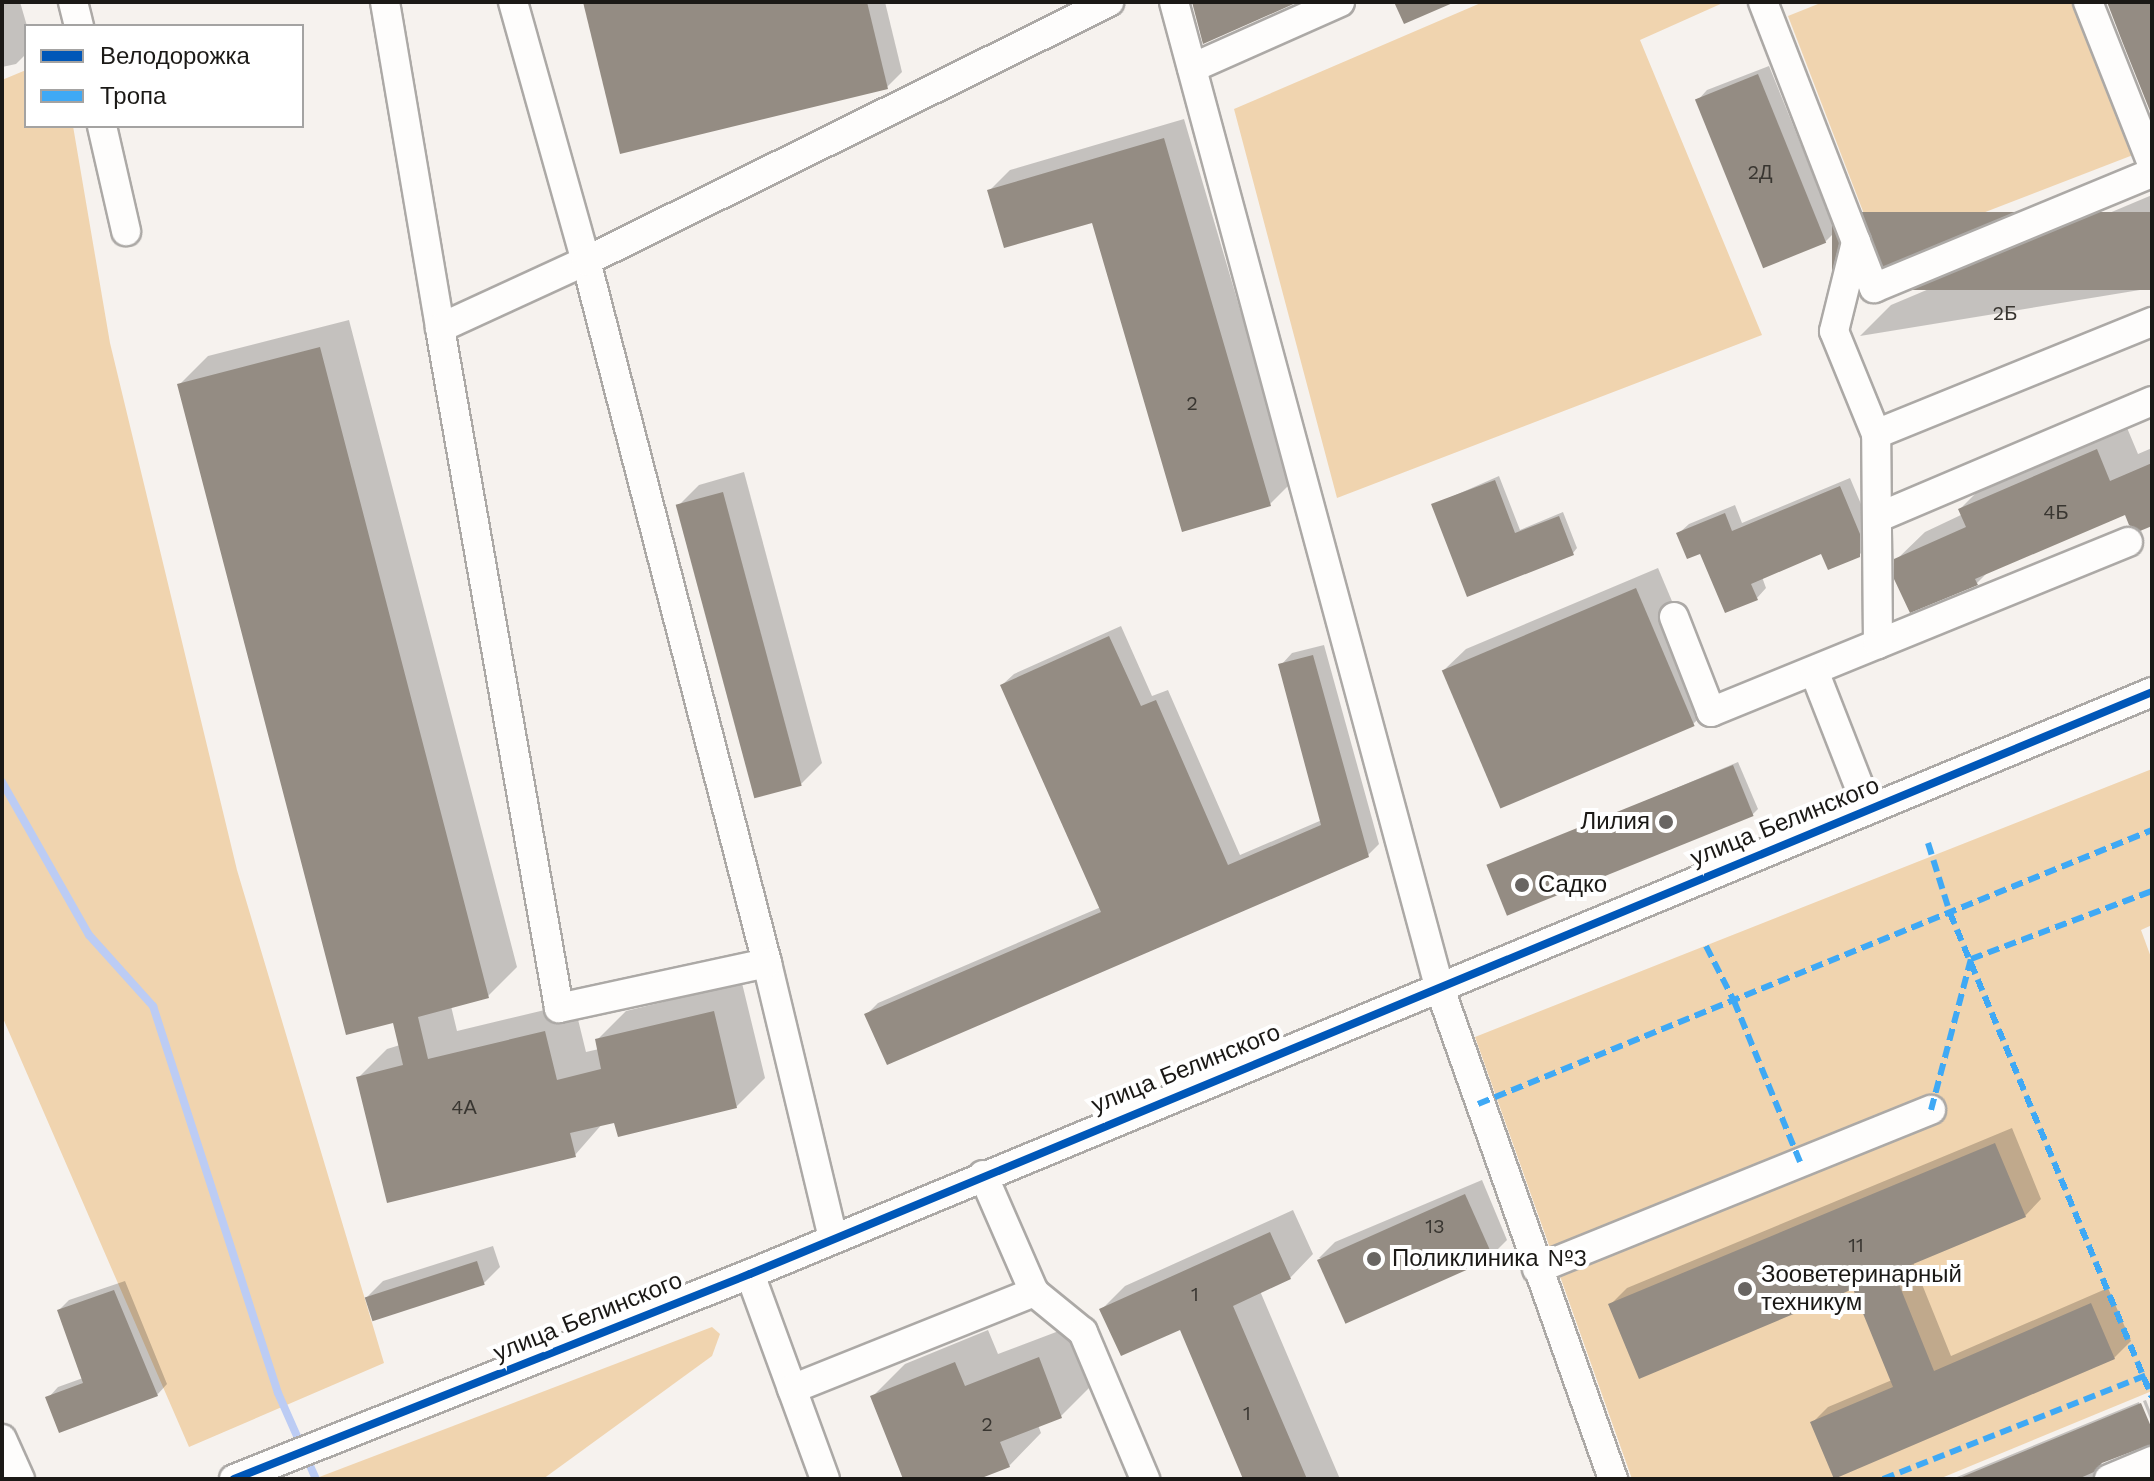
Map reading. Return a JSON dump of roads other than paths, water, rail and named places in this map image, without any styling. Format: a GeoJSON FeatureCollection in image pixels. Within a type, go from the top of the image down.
{"type":"FeatureCollection","features":[{"type":"Feature","properties":{"kind":"street"},"geometry":{"type":"LineString","coordinates":[[73,2],[78,24]]}},
{"type":"Feature","properties":{"kind":"street"},"geometry":{"type":"LineString","coordinates":[[385,2],[559,1008],[767,963]]}},
{"type":"Feature","properties":{"kind":"street"},"geometry":{"type":"LineString","coordinates":[[513,2],[586,261],[767,963],[833,1238]]}},
{"type":"Feature","properties":{"kind":"street"},"geometry":{"type":"LineString","coordinates":[[440,328],[586,261],[1109,2]]}},
{"type":"Feature","properties":{"kind":"street"},"geometry":{"type":"LineString","coordinates":[[1174,2],[1439,986],[1613,1479]]}},
{"type":"Feature","properties":{"kind":"street"},"geometry":{"type":"LineString","coordinates":[[1192,68],[1340,2]]}},
{"type":"Feature","properties":{"kind":"street"},"geometry":{"type":"LineString","coordinates":[[1763,2],[1874,288],[2152,173]]}},
{"type":"Feature","properties":{"kind":"street"},"geometry":{"type":"LineString","coordinates":[[2088,2],[2152,164]]}},
{"type":"Feature","properties":{"kind":"street"},"geometry":{"type":"LineString","coordinates":[[102,128],[126,231]]}},
{"type":"Feature","properties":{"kind":"street"},"geometry":{"type":"LineString","coordinates":[[1856,242],[1834,331],[1876,434],[1878,644]]}},
{"type":"Feature","properties":{"kind":"street"},"geometry":{"type":"LineString","coordinates":[[1876,434],[2152,322]]}},
{"type":"Feature","properties":{"kind":"street"},"geometry":{"type":"LineString","coordinates":[[1879,517],[2152,401]]}},
{"type":"Feature","properties":{"kind":"street"},"geometry":{"type":"LineString","coordinates":[[1674,617],[1711,712],[2128,542]]}},
{"type":"Feature","properties":{"kind":"street"},"geometry":{"type":"LineString","coordinates":[[1814,671],[1868,809]]}},
{"type":"Feature","properties":{"kind":"street","name":"улица Белинского"},"geometry":{"type":"LineString","coordinates":[[234,1479],[750,1274],[2152,692]]}},
{"type":"Feature","properties":{"kind":"street"},"geometry":{"type":"LineString","coordinates":[[1537,1269],[1931,1110]]}},
{"type":"Feature","properties":{"kind":"street"},"geometry":{"type":"LineString","coordinates":[[983,1175],[1034,1292],[1083,1332],[1145,1479]]}},
{"type":"Feature","properties":{"kind":"street"},"geometry":{"type":"LineString","coordinates":[[750,1274],[825,1479]]}},
{"type":"Feature","properties":{"kind":"street"},"geometry":{"type":"LineString","coordinates":[[792,1389],[1034,1292]]}},
{"type":"Feature","properties":{"kind":"street"},"geometry":{"type":"LineString","coordinates":[[2,1439],[20,1479]]}},
{"type":"Feature","properties":{"kind":"street"},"geometry":{"type":"LineString","coordinates":[[2109,1479],[2152,1461]]}},
{"type":"Feature","properties":{"kind":"waterway"},"geometry":{"type":"LineString","coordinates":[[2,782],[89,935],[153,1006],[278,1393],[316,1479]]}},
{"type":"Feature","properties":{"kind":"place","name":"Лилия"},"geometry":{"type":"Point","coordinates":[1666,822]}},
{"type":"Feature","properties":{"kind":"place","name":"Садко"},"geometry":{"type":"Point","coordinates":[1522,885]}},
{"type":"Feature","properties":{"kind":"place","name":"Поликлиника №3"},"geometry":{"type":"Point","coordinates":[1374,1259]}},
{"type":"Feature","properties":{"kind":"place","name":"Зооветеринарный техникум"},"geometry":{"type":"Point","coordinates":[1745,1289]}}]}
